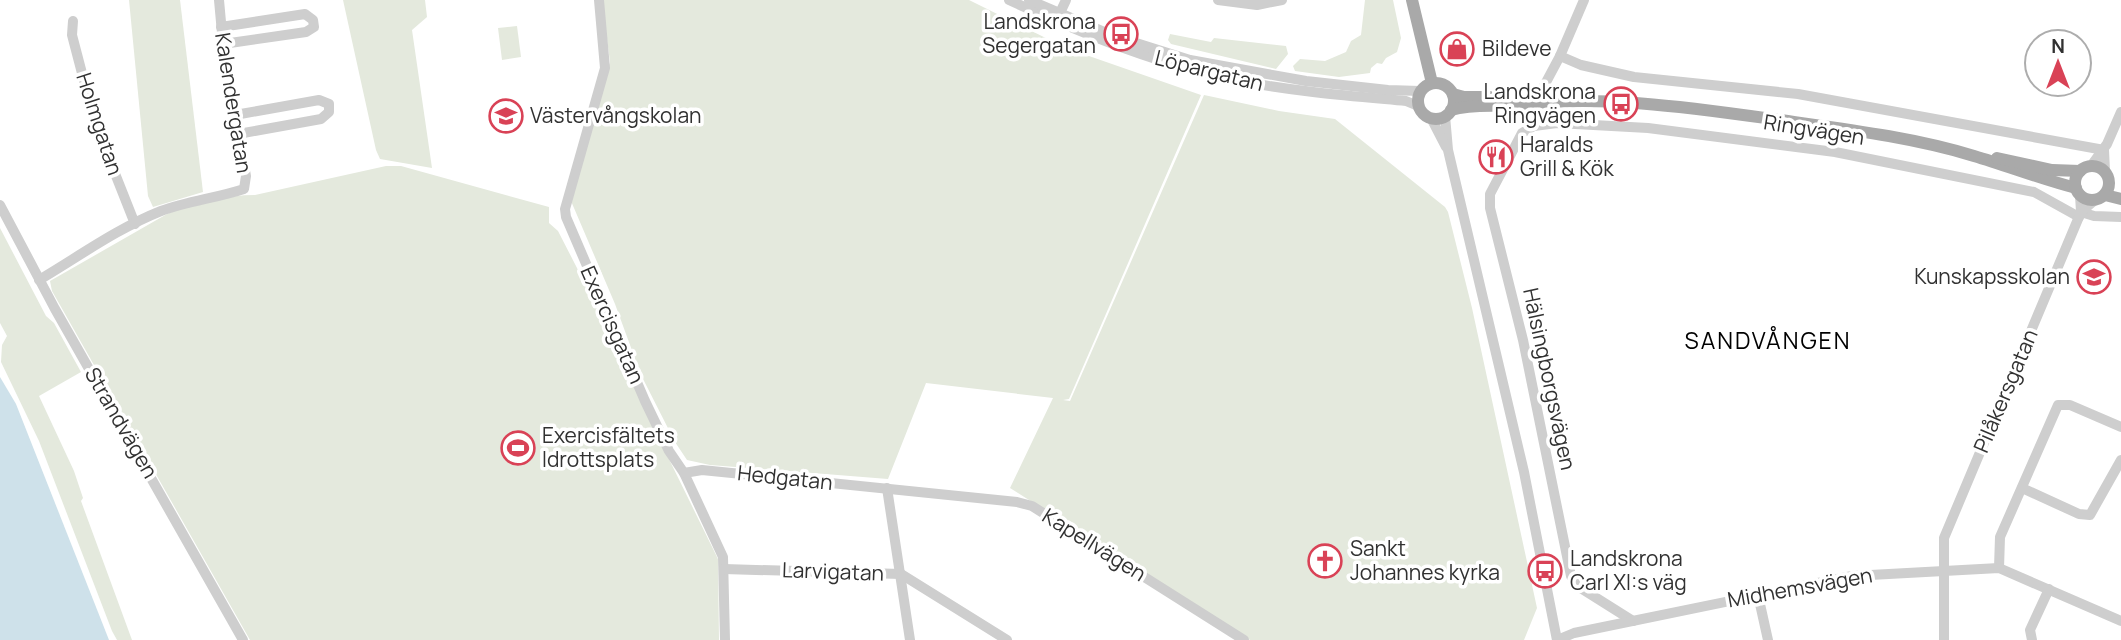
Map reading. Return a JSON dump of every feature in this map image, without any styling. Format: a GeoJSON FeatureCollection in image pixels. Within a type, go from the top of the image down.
{"type":"FeatureCollection","features":[{"type":"Feature","properties":{"kind":"main road"},"geometry":{"type":"LineString","coordinates":[[1412,0],[1432,83]]}},
{"type":"Feature","properties":{"kind":"main road"},"geometry":{"type":"LineString","coordinates":[[1432,83],[1443,84],[1453,94],[1454,102],[1448,113],[1431,118],[1423,114],[1417,98],[1420,91],[1432,83]]}},
{"type":"Feature","properties":{"kind":"main road","name":"Ringvägen"},"geometry":{"type":"LineString","coordinates":[[1453,94],[1464,97],[1513,97],[1536,101],[1621,104],[1747,115],[1877,135],[1975,156],[2015,160],[2052,170],[2085,169],[2112,180]]}},
{"type":"Feature","properties":{"kind":"main road","name":"Ringvägen"},"geometry":{"type":"LineString","coordinates":[[1448,113],[1465,106],[1513,105],[1536,101]]}},
{"type":"Feature","properties":{"kind":"main road","name":"Ringvägen"},"geometry":{"type":"LineString","coordinates":[[1975,156],[2100,198]]}},
{"type":"Feature","properties":{"kind":"main road"},"geometry":{"type":"LineString","coordinates":[[2078,192],[2076,179],[2085,169]]}},
{"type":"Feature","properties":{"kind":"main road"},"geometry":{"type":"LineString","coordinates":[[2100,198],[2109,189],[2112,180]]}},
{"type":"Feature","properties":{"kind":"main road"},"geometry":{"type":"LineString","coordinates":[[2100,198],[2121,199]]}},
{"type":"Feature","properties":{"kind":"street","name":"Kalendergatan"},"geometry":{"type":"LineString","coordinates":[[39,280],[135,224],[184,203],[244,189],[246,176],[223,44],[219,0]]}},
{"type":"Feature","properties":{"kind":"street","name":"Exercisgatan"},"geometry":{"type":"LineString","coordinates":[[599,0],[605,68],[565,209],[566,217],[645,401],[669,451],[684,473],[723,557],[725,640]]}},
{"type":"Feature","properties":{"kind":"street","name":"Löpargatan"},"geometry":{"type":"LineString","coordinates":[[1009,0],[1191,60],[1306,81],[1420,91]]}},
{"type":"Feature","properties":{"kind":"street","name":"Löpargatan"},"geometry":{"type":"LineString","coordinates":[[1029,0],[1058,17],[1136,53],[1215,76],[1293,90],[1406,101],[1418,106]]}},
{"type":"Feature","properties":{"kind":"street"},"geometry":{"type":"LineString","coordinates":[[1058,17],[1066,0]]}},
{"type":"Feature","properties":{"kind":"street"},"geometry":{"type":"LineString","coordinates":[[1218,0],[1257,5],[1282,0]]}},
{"type":"Feature","properties":{"kind":"street"},"geometry":{"type":"LineString","coordinates":[[1534,127],[1536,101],[1560,56],[1584,0]]}},
{"type":"Feature","properties":{"kind":"street"},"geometry":{"type":"LineString","coordinates":[[221,27],[305,14],[313,20],[314,27],[306,32],[223,44]]}},
{"type":"Feature","properties":{"kind":"street","name":"Holmgatan"},"geometry":{"type":"LineString","coordinates":[[73,21],[72,35],[96,123],[109,163],[135,224]]}},
{"type":"Feature","properties":{"kind":"street","name":"Ringvägen"},"geometry":{"type":"LineString","coordinates":[[1560,56],[1581,65],[1634,77],[1798,94],[2104,150]]}},
{"type":"Feature","properties":{"kind":"street"},"geometry":{"type":"LineString","coordinates":[[235,115],[319,100],[329,104],[329,112],[321,119],[238,134]]}},
{"type":"Feature","properties":{"kind":"street"},"geometry":{"type":"LineString","coordinates":[[2085,169],[2104,150],[2121,112]]}},
{"type":"Feature","properties":{"kind":"street","name":"Hälsingborgsvägen"},"geometry":{"type":"LineString","coordinates":[[1448,113],[1448,150],[1517,437],[1557,640]]}},
{"type":"Feature","properties":{"kind":"street","name":"Hälsingborgsvägen"},"geometry":{"type":"LineString","coordinates":[[1431,118],[1448,150]]}},
{"type":"Feature","properties":{"kind":"street","name":"Ringvägen"},"geometry":{"type":"LineString","coordinates":[[1534,127],[1557,123],[1648,128],[1835,152],[2034,192],[2080,215],[2121,217]]}},
{"type":"Feature","properties":{"kind":"street","name":"Hälsingborgsvägen"},"geometry":{"type":"LineString","coordinates":[[1534,127],[1522,133],[1508,158],[1490,194],[1490,208],[1523,340],[1571,576],[1579,587],[1633,621]]}},
{"type":"Feature","properties":{"kind":"street"},"geometry":{"type":"LineString","coordinates":[[2104,150],[2112,180]]}},
{"type":"Feature","properties":{"kind":"street","name":"Pilåkersgatan"},"geometry":{"type":"LineString","coordinates":[[2078,192],[2080,215]]}},
{"type":"Feature","properties":{"kind":"street","name":"Pilåkersgatan"},"geometry":{"type":"LineString","coordinates":[[1944,640],[1944,538],[2080,215],[2100,198]]}},
{"type":"Feature","properties":{"kind":"street","name":"Strandvägen"},"geometry":{"type":"LineString","coordinates":[[0,205],[39,280],[243,640]]}},
{"type":"Feature","properties":{"kind":"street"},"geometry":{"type":"LineString","coordinates":[[1999,568],[1997,554],[2000,537],[2057,405],[2070,405],[2121,427]]}},
{"type":"Feature","properties":{"kind":"street"},"geometry":{"type":"LineString","coordinates":[[2022,488],[2079,514],[2090,515],[2121,460]]}},
{"type":"Feature","properties":{"kind":"street","name":"Hedgatan"},"geometry":{"type":"LineString","coordinates":[[684,473],[702,470],[887,488]]}},
{"type":"Feature","properties":{"kind":"street"},"geometry":{"type":"LineString","coordinates":[[887,488],[910,640]]}},
{"type":"Feature","properties":{"kind":"street","name":"Kapellvägen"},"geometry":{"type":"LineString","coordinates":[[887,488],[1017,502],[1032,506],[1244,640]]}},
{"type":"Feature","properties":{"kind":"street","name":"Midhemsvägen"},"geometry":{"type":"LineString","coordinates":[[1557,640],[1633,621],[1852,576],[1999,568],[2121,621]]}},
{"type":"Feature","properties":{"kind":"street","name":"Larvigatan"},"geometry":{"type":"LineString","coordinates":[[724,569],[901,574],[1007,640]]}},
{"type":"Feature","properties":{"kind":"street"},"geometry":{"type":"LineString","coordinates":[[2032,640],[2030,630],[2049,590]]}},
{"type":"Feature","properties":{"kind":"street"},"geometry":{"type":"LineString","coordinates":[[1758,595],[1768,640]]}},
{"type":"Feature","properties":{"kind":"shaded area"},"geometry":{"type":"Polygon","coordinates":[[[129,0],[180,0],[203,192],[153,207],[148,196],[129,0]]]}},
{"type":"Feature","properties":{"kind":"shaded area"},"geometry":{"type":"Polygon","coordinates":[[[343,0],[425,0],[427,17],[412,30],[432,168],[380,159],[343,0]]]}},
{"type":"Feature","properties":{"kind":"shaded area"},"geometry":{"type":"Polygon","coordinates":[[[602,0],[969,0],[1066,48],[1201,95],[1069,399],[1063,400],[1070,401],[1204,95],[1279,111],[1335,119],[1448,212],[1472,308],[1537,608],[1524,640],[1250,640],[1010,488],[1053,398],[926,383],[888,479],[710,465],[687,460],[641,375],[615,304],[571,201],[610,62],[602,0]]]}},
{"type":"Feature","properties":{"kind":"shaded area"},"geometry":{"type":"Polygon","coordinates":[[[1365,0],[1393,0],[1401,38],[1397,52],[1386,58],[1382,64],[1377,63],[1370,73],[1339,77],[1295,71],[1293,66],[1300,59],[1325,61],[1346,52],[1351,41],[1361,35],[1365,0]]]}},
{"type":"Feature","properties":{"kind":"shaded area"},"geometry":{"type":"Polygon","coordinates":[[[517,26],[521,57],[502,60],[498,28],[517,26]]]}},
{"type":"Feature","properties":{"kind":"shaded area"},"geometry":{"type":"Polygon","coordinates":[[[1170,34],[1211,42],[1214,38],[1286,46],[1288,54],[1276,69],[1171,44],[1168,40],[1170,34]]]}},
{"type":"Feature","properties":{"kind":"shaded area"},"geometry":{"type":"Polygon","coordinates":[[[386,166],[401,166],[549,207],[549,223],[558,231],[615,342],[639,398],[718,559],[719,640],[250,640],[52,291],[50,281],[177,210],[210,200],[255,195],[386,166]]]}},
{"type":"Feature","properties":{"kind":"shaded area"},"geometry":{"type":"Polygon","coordinates":[[[0,228],[46,316],[54,323],[81,372],[39,396],[74,471],[83,498],[81,501],[132,640],[117,640],[112,631],[39,441],[1,362],[2,345],[7,336],[0,323],[0,228]]]}},
{"type":"Feature","properties":{"kind":"shaded area"},"geometry":{"type":"Polygon","coordinates":[[[0,377],[16,404],[109,640],[0,640],[0,377]]]}},
{"type":"Feature","properties":{"kind":"place","name":"Landskrona Segergatan"},"geometry":{"type":"Point","coordinates":[1121,34]}},
{"type":"Feature","properties":{"kind":"place","name":"Bildeve"},"geometry":{"type":"Point","coordinates":[1457,49]}},
{"type":"Feature","properties":{"kind":"place","name":"Landskrona Ringvägen"},"geometry":{"type":"Point","coordinates":[1621,104]}},
{"type":"Feature","properties":{"kind":"place","name":"Västervångskolan"},"geometry":{"type":"Point","coordinates":[506,116]}},
{"type":"Feature","properties":{"kind":"place","name":"Haralds Grill & Kök"},"geometry":{"type":"Point","coordinates":[1496,157]}},
{"type":"Feature","properties":{"kind":"place","name":"Kunskapsskolan"},"geometry":{"type":"Point","coordinates":[2094,277]}},
{"type":"Feature","properties":{"kind":"place","name":"Exercisfältets Idrottsplats"},"geometry":{"type":"Point","coordinates":[518,448]}},
{"type":"Feature","properties":{"kind":"place","name":"Sankt Johannes kyrka"},"geometry":{"type":"Point","coordinates":[1325,561]}},
{"type":"Feature","properties":{"kind":"place","name":"Landskrona Carl XI:s väg"},"geometry":{"type":"Point","coordinates":[1545,571]}},
{"type":"Feature","properties":{"kind":"district","name":"SANDVÅNGEN"},"geometry":{"type":"Point","coordinates":[1768,341]}}]}
